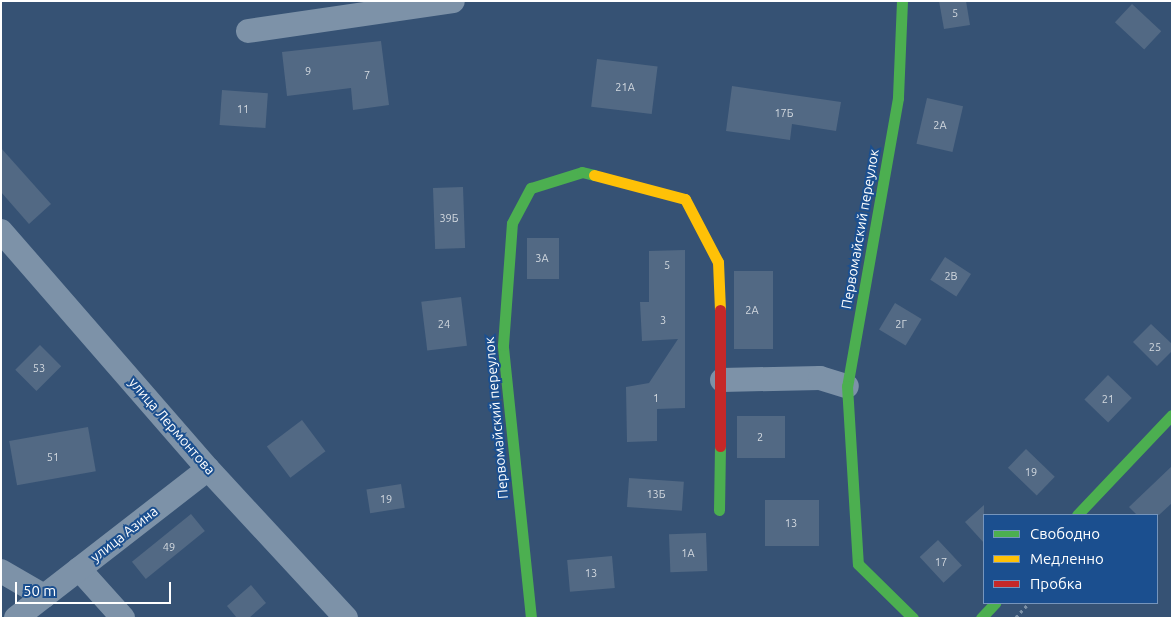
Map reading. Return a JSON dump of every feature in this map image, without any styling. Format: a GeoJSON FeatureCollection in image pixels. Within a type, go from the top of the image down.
{"type":"FeatureCollection","features":[{"type":"Feature","properties":{"kind":"street"},"geometry":{"type":"LineString","coordinates":[[248,31],[453,1]]}},
{"type":"Feature","properties":{"kind":"street","name":"Первомайский переулок"},"geometry":{"type":"LineString","coordinates":[[902,1],[898,98],[847,386],[858,564],[913,618]]}},
{"type":"Feature","properties":{"kind":"street","name":"Первомайский переулок"},"geometry":{"type":"LineString","coordinates":[[531,618],[502,345],[512,223],[531,188],[582,172],[684,199],[718,262],[722,380],[719,510]]}},
{"type":"Feature","properties":{"kind":"street","name":"улица Лермонтова"},"geometry":{"type":"LineString","coordinates":[[1,230],[208,469],[346,618]]}},
{"type":"Feature","properties":{"kind":"street"},"geometry":{"type":"LineString","coordinates":[[722,380],[820,378],[847,386]]}},
{"type":"Feature","properties":{"kind":"street"},"geometry":{"type":"LineString","coordinates":[[1079,514],[1172,415]]}},
{"type":"Feature","properties":{"kind":"street","name":"улица Азина"},"geometry":{"type":"LineString","coordinates":[[16,618],[208,469]]}},
{"type":"Feature","properties":{"kind":"street"},"geometry":{"type":"LineString","coordinates":[[79,569],[123,618]]}},
{"type":"Feature","properties":{"kind":"street"},"geometry":{"type":"LineString","coordinates":[[1,571],[44,596]]}},
{"type":"Feature","properties":{"kind":"street"},"geometry":{"type":"LineString","coordinates":[[981,618],[994,604]]}},
{"type":"Feature","properties":{"kind":"path"},"geometry":{"type":"LineString","coordinates":[[1015,618],[1029,604]]}},
{"type":"Feature","properties":{"kind":"building"},"geometry":{"type":"Polygon","coordinates":[[[939,1],[966,1],[970,25],[944,29],[939,1]]]}},
{"type":"Feature","properties":{"kind":"building"},"geometry":{"type":"Polygon","coordinates":[[[1132,4],[1161,31],[1144,50],[1115,22],[1132,4]]]}},
{"type":"Feature","properties":{"kind":"building"},"geometry":{"type":"Polygon","coordinates":[[[381,41],[389,105],[353,110],[351,88],[287,96],[282,52],[381,41]]]}},
{"type":"Feature","properties":{"kind":"building"},"geometry":{"type":"Polygon","coordinates":[[[597,59],[658,66],[652,114],[591,107],[597,59]]]}},
{"type":"Feature","properties":{"kind":"building"},"geometry":{"type":"Polygon","coordinates":[[[732,86],[841,102],[836,131],[792,124],[790,140],[726,131],[732,86]]]}},
{"type":"Feature","properties":{"kind":"building"},"geometry":{"type":"Polygon","coordinates":[[[222,90],[268,93],[265,128],[220,125],[222,90]]]}},
{"type":"Feature","properties":{"kind":"building"},"geometry":{"type":"Polygon","coordinates":[[[927,98],[963,106],[952,152],[916,144],[927,98]]]}},
{"type":"Feature","properties":{"kind":"building"},"geometry":{"type":"Polygon","coordinates":[[[1,148],[51,204],[29,224],[1,192],[1,148]]]}},
{"type":"Feature","properties":{"kind":"building"},"geometry":{"type":"Polygon","coordinates":[[[463,187],[465,248],[435,249],[433,188],[463,187]]]}},
{"type":"Feature","properties":{"kind":"building"},"geometry":{"type":"Polygon","coordinates":[[[527,238],[559,238],[559,279],[527,279],[527,238]]]}},
{"type":"Feature","properties":{"kind":"building"},"geometry":{"type":"Polygon","coordinates":[[[685,250],[685,408],[657,409],[657,441],[627,442],[626,387],[649,383],[678,339],[642,341],[640,302],[649,302],[649,251],[685,250]]]}},
{"type":"Feature","properties":{"kind":"building"},"geometry":{"type":"Polygon","coordinates":[[[945,257],[971,274],[956,297],[930,280],[945,257]]]}},
{"type":"Feature","properties":{"kind":"building"},"geometry":{"type":"Polygon","coordinates":[[[734,271],[773,271],[773,349],[734,349],[734,271]]]}},
{"type":"Feature","properties":{"kind":"building"},"geometry":{"type":"Polygon","coordinates":[[[461,297],[467,346],[427,351],[421,302],[461,297]]]}},
{"type":"Feature","properties":{"kind":"building"},"geometry":{"type":"Polygon","coordinates":[[[895,303],[922,319],[906,346],[879,330],[895,303]]]}},
{"type":"Feature","properties":{"kind":"building"},"geometry":{"type":"Polygon","coordinates":[[[1151,324],[1172,344],[1172,351],[1157,366],[1133,342],[1151,324]]]}},
{"type":"Feature","properties":{"kind":"building"},"geometry":{"type":"Polygon","coordinates":[[[40,345],[61,366],[36,391],[15,370],[40,345]]]}},
{"type":"Feature","properties":{"kind":"building"},"geometry":{"type":"Polygon","coordinates":[[[1108,375],[1132,398],[1108,422],[1084,399],[1108,375]]]}},
{"type":"Feature","properties":{"kind":"building"},"geometry":{"type":"Polygon","coordinates":[[[737,416],[785,416],[785,458],[737,458],[737,416]]]}},
{"type":"Feature","properties":{"kind":"building"},"geometry":{"type":"Polygon","coordinates":[[[302,420],[325,451],[290,478],[267,446],[302,420]]]}},
{"type":"Feature","properties":{"kind":"building"},"geometry":{"type":"Polygon","coordinates":[[[88,427],[96,471],[17,485],[9,441],[88,427]]]}},
{"type":"Feature","properties":{"kind":"building"},"geometry":{"type":"Polygon","coordinates":[[[1026,449],[1055,477],[1037,495],[1008,468],[1026,449]]]}},
{"type":"Feature","properties":{"kind":"building"},"geometry":{"type":"Polygon","coordinates":[[[1172,466],[1172,503],[1159,515],[1136,514],[1129,507],[1172,466]]]}},
{"type":"Feature","properties":{"kind":"building"},"geometry":{"type":"Polygon","coordinates":[[[629,478],[684,482],[682,511],[627,507],[629,478]]]}},
{"type":"Feature","properties":{"kind":"building"},"geometry":{"type":"Polygon","coordinates":[[[401,484],[405,508],[370,513],[366,489],[401,484]]]}},
{"type":"Feature","properties":{"kind":"building"},"geometry":{"type":"Polygon","coordinates":[[[765,500],[819,500],[819,546],[765,546],[765,500]]]}},
{"type":"Feature","properties":{"kind":"building"},"geometry":{"type":"Polygon","coordinates":[[[984,505],[983,542],[965,522],[984,505]]]}},
{"type":"Feature","properties":{"kind":"building"},"geometry":{"type":"Polygon","coordinates":[[[191,514],[205,531],[146,579],[132,562],[191,514]]]}},
{"type":"Feature","properties":{"kind":"building"},"geometry":{"type":"Polygon","coordinates":[[[706,533],[707,571],[670,572],[669,534],[706,533]]]}},
{"type":"Feature","properties":{"kind":"building"},"geometry":{"type":"Polygon","coordinates":[[[938,540],[962,566],[944,583],[920,557],[938,540]]]}},
{"type":"Feature","properties":{"kind":"building"},"geometry":{"type":"Polygon","coordinates":[[[612,556],[615,588],[570,592],[567,560],[612,556]]]}},
{"type":"Feature","properties":{"kind":"building"},"geometry":{"type":"Polygon","coordinates":[[[251,585],[266,603],[249,618],[237,618],[227,606],[251,585]]]}},
{"type":"Feature","properties":{"kind":"traffic: fast"},"geometry":{"type":"LineString","coordinates":[[902,1],[898,98],[847,386],[858,564],[913,618]]}},
{"type":"Feature","properties":{"kind":"traffic: fast"},"geometry":{"type":"LineString","coordinates":[[531,618],[503,345],[512,223],[531,188],[582,172],[594,175]]}},
{"type":"Feature","properties":{"kind":"traffic: fast"},"geometry":{"type":"LineString","coordinates":[[1078,514],[1172,415]]}},
{"type":"Feature","properties":{"kind":"traffic: fast"},"geometry":{"type":"LineString","coordinates":[[719,510],[720,446]]}},
{"type":"Feature","properties":{"kind":"traffic: fast"},"geometry":{"type":"LineString","coordinates":[[981,618],[994,604]]}},
{"type":"Feature","properties":{"kind":"traffic: slow"},"geometry":{"type":"LineString","coordinates":[[594,175],[685,199],[718,262],[720,310]]}},
{"type":"Feature","properties":{"kind":"traffic: jam"},"geometry":{"type":"LineString","coordinates":[[720,310],[720,446]]}}]}
